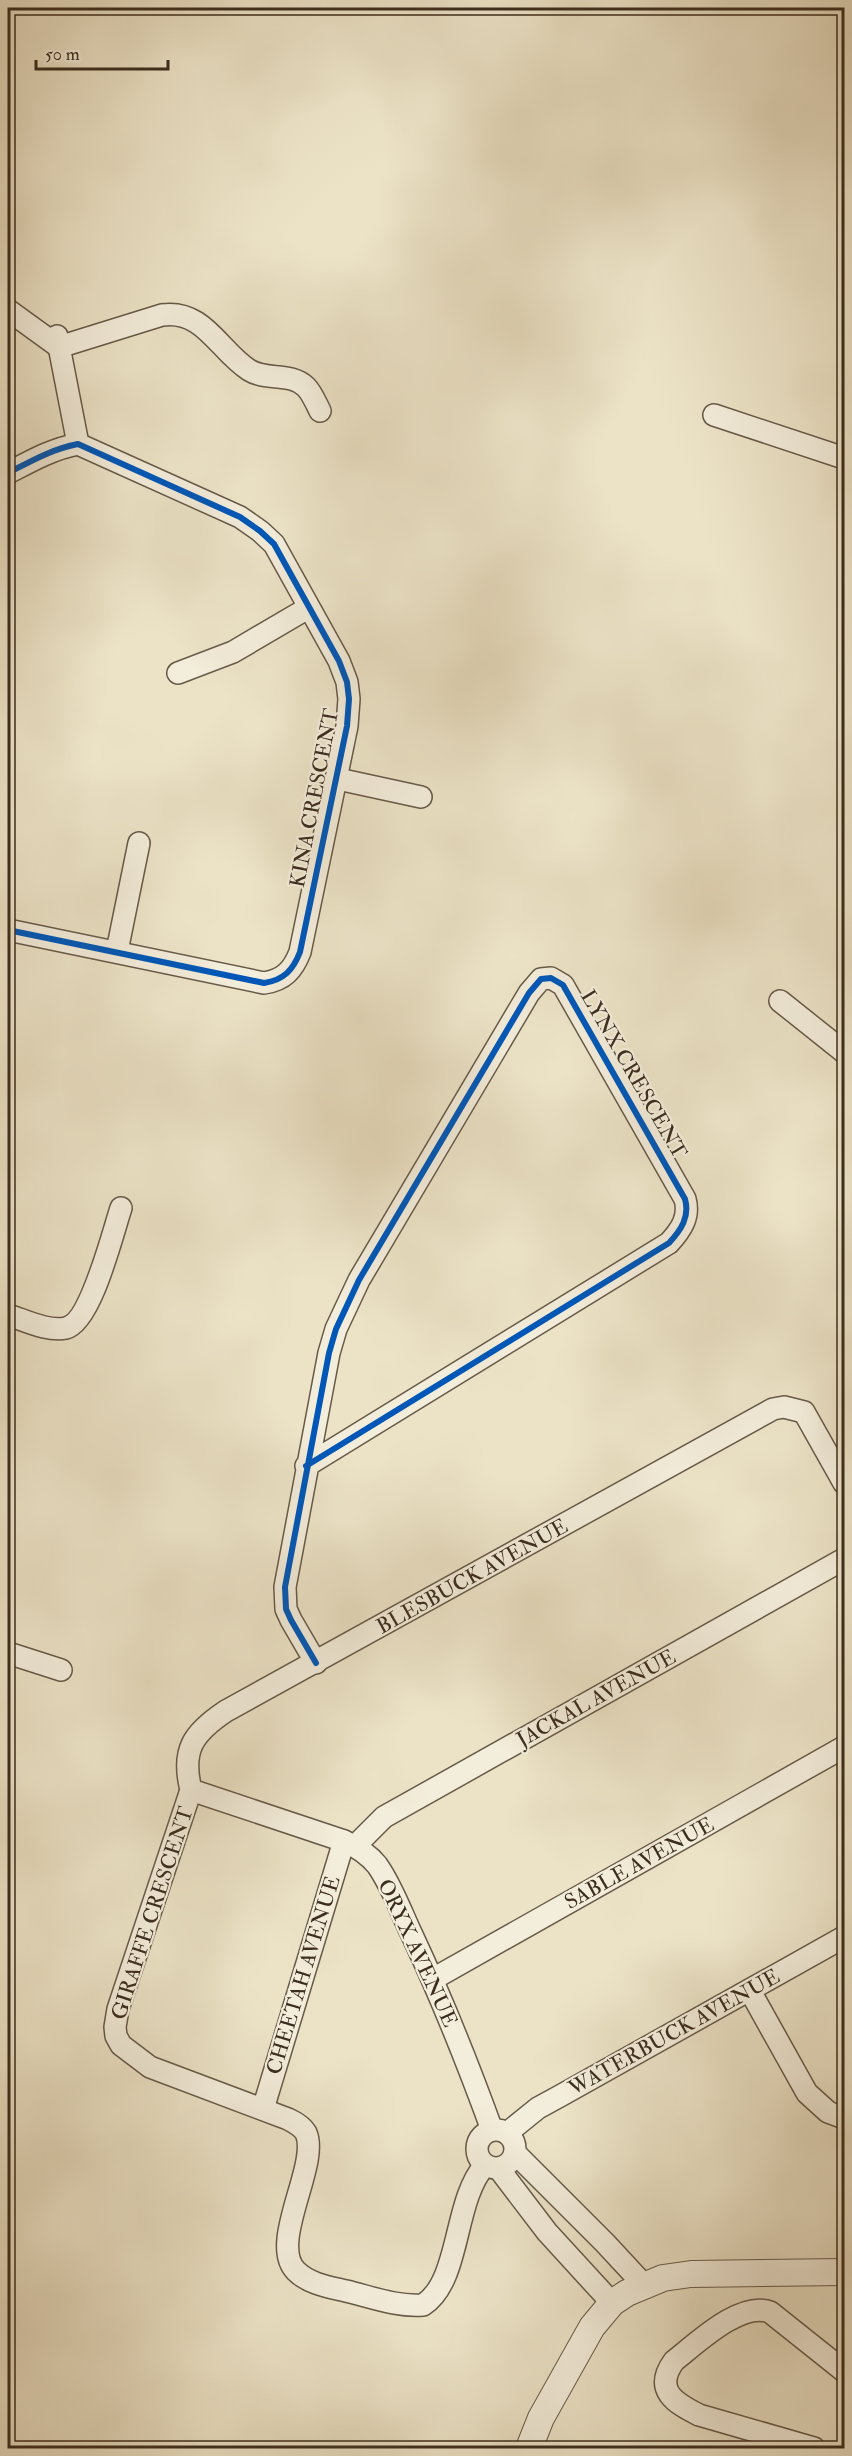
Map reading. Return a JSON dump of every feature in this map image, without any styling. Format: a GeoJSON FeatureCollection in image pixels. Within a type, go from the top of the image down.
{"type":"FeatureCollection","features":[{"type":"Feature","properties":{"kind":"street"},"geometry":{"type":"LineString","coordinates":[[8,310],[58,342],[78,444],[49,452],[8,474]]}},
{"type":"Feature","properties":{"kind":"street"},"geometry":{"type":"LineString","coordinates":[[58,342],[172,314],[197,322],[211,332],[249,370],[258,374],[294,380],[306,386],[320,411]]}},
{"type":"Feature","properties":{"kind":"street"},"geometry":{"type":"LineString","coordinates":[[714,415],[844,458]]}},
{"type":"Feature","properties":{"kind":"street","name":"KINA CRESCENT"},"geometry":{"type":"LineString","coordinates":[[8,930],[264,983],[277,981],[295,966],[300,952],[338,779],[347,726],[349,699],[347,682],[339,661],[274,544],[240,517],[78,444]]}},
{"type":"Feature","properties":{"kind":"street"},"geometry":{"type":"LineString","coordinates":[[178,673],[233,652],[308,608]]}},
{"type":"Feature","properties":{"kind":"street","name":"KINA CRESCENT"},"geometry":{"type":"LineString","coordinates":[[338,779],[421,797]]}},
{"type":"Feature","properties":{"kind":"street"},"geometry":{"type":"LineString","coordinates":[[117,951],[139,843]]}},
{"type":"Feature","properties":{"kind":"street","name":"LYNX CRESCENT"},"geometry":{"type":"LineString","coordinates":[[306,1466],[669,1243],[680,1230],[688,1208],[686,1198],[562,985],[551,978],[541,980],[529,993],[359,1280],[336,1329],[306,1466],[289,1559],[285,1600],[291,1620],[316,1663]]}},
{"type":"Feature","properties":{"kind":"street"},"geometry":{"type":"LineString","coordinates":[[780,1001],[844,1052]]}},
{"type":"Feature","properties":{"kind":"street"},"geometry":{"type":"LineString","coordinates":[[8,1315],[58,1329],[69,1327],[77,1322],[94,1291],[121,1208]]}},
{"type":"Feature","properties":{"kind":"street","name":"BLESBUCK AVENUE"},"geometry":{"type":"LineString","coordinates":[[191,1790],[186,1772],[186,1758],[197,1735],[207,1724],[773,1409],[784,1407],[804,1412],[844,1483]]}},
{"type":"Feature","properties":{"kind":"street","name":"JACKAL AVENUE"},"geometry":{"type":"LineString","coordinates":[[350,1844],[384,1816],[844,1559]]}},
{"type":"Feature","properties":{"kind":"street"},"geometry":{"type":"LineString","coordinates":[[8,1653],[61,1670]]}},
{"type":"Feature","properties":{"kind":"street","name":"SABLE AVENUE"},"geometry":{"type":"LineString","coordinates":[[433,1979],[844,1747]]}},
{"type":"Feature","properties":{"kind":"street","name":"ORYX AVENUE"},"geometry":{"type":"LineString","coordinates":[[191,1790],[350,1844],[376,1865],[389,1886],[433,1979],[478,2087],[500,2132]]}},
{"type":"Feature","properties":{"kind":"street","name":"GIRAFFE CRESCENT"},"geometry":{"type":"LineString","coordinates":[[191,1790],[118,2009],[116,2036],[122,2044],[150,2067],[300,2125],[306,2133],[307,2154],[290,2224],[290,2264],[302,2276],[330,2287],[406,2305],[423,2305],[435,2294],[445,2273],[469,2191],[492,2167]]}},
{"type":"Feature","properties":{"kind":"street","name":"CHEETAH AVENUE"},"geometry":{"type":"LineString","coordinates":[[263,2109],[350,1844]]}},
{"type":"Feature","properties":{"kind":"street","name":"WATERBUCK AVENUE"},"geometry":{"type":"LineString","coordinates":[[500,2132],[538,2108],[844,1937]]}},
{"type":"Feature","properties":{"kind":"street"},"geometry":{"type":"LineString","coordinates":[[750,1990],[807,2093],[828,2112],[844,2118]]}},
{"type":"Feature","properties":{"kind":"street"},"geometry":{"type":"LineString","coordinates":[[492,2167],[507,2166],[516,2154],[516,2146],[500,2132],[485,2133],[477,2145],[477,2153],[612,2303]]}},
{"type":"Feature","properties":{"kind":"street"},"geometry":{"type":"LineString","coordinates":[[516,2154],[643,2284]]}},
{"type":"Feature","properties":{"kind":"street"},"geometry":{"type":"LineString","coordinates":[[529,2448],[541,2418],[592,2327],[612,2303],[643,2284],[691,2274],[844,2272]]}},
{"type":"Feature","properties":{"kind":"street"},"geometry":{"type":"LineString","coordinates":[[814,2448],[699,2415],[675,2402],[667,2392],[665,2376],[668,2369],[682,2355],[734,2318],[751,2310],[762,2309],[770,2312],[844,2371]]}},
{"type":"Feature","properties":{"kind":"cycle path"},"geometry":{"type":"LineString","coordinates":[[8,473],[50,452],[78,444],[240,517],[274,544],[339,661],[347,682],[349,699],[347,726],[300,952],[291,969],[282,977],[264,983],[8,930]]}},
{"type":"Feature","properties":{"kind":"cycle path"},"geometry":{"type":"LineString","coordinates":[[306,1466],[669,1243],[683,1223],[686,1212],[685,1199],[563,985],[551,978],[541,979],[529,993],[359,1280],[336,1329],[329,1353],[285,1587],[286,1609],[316,1663]]}}]}
